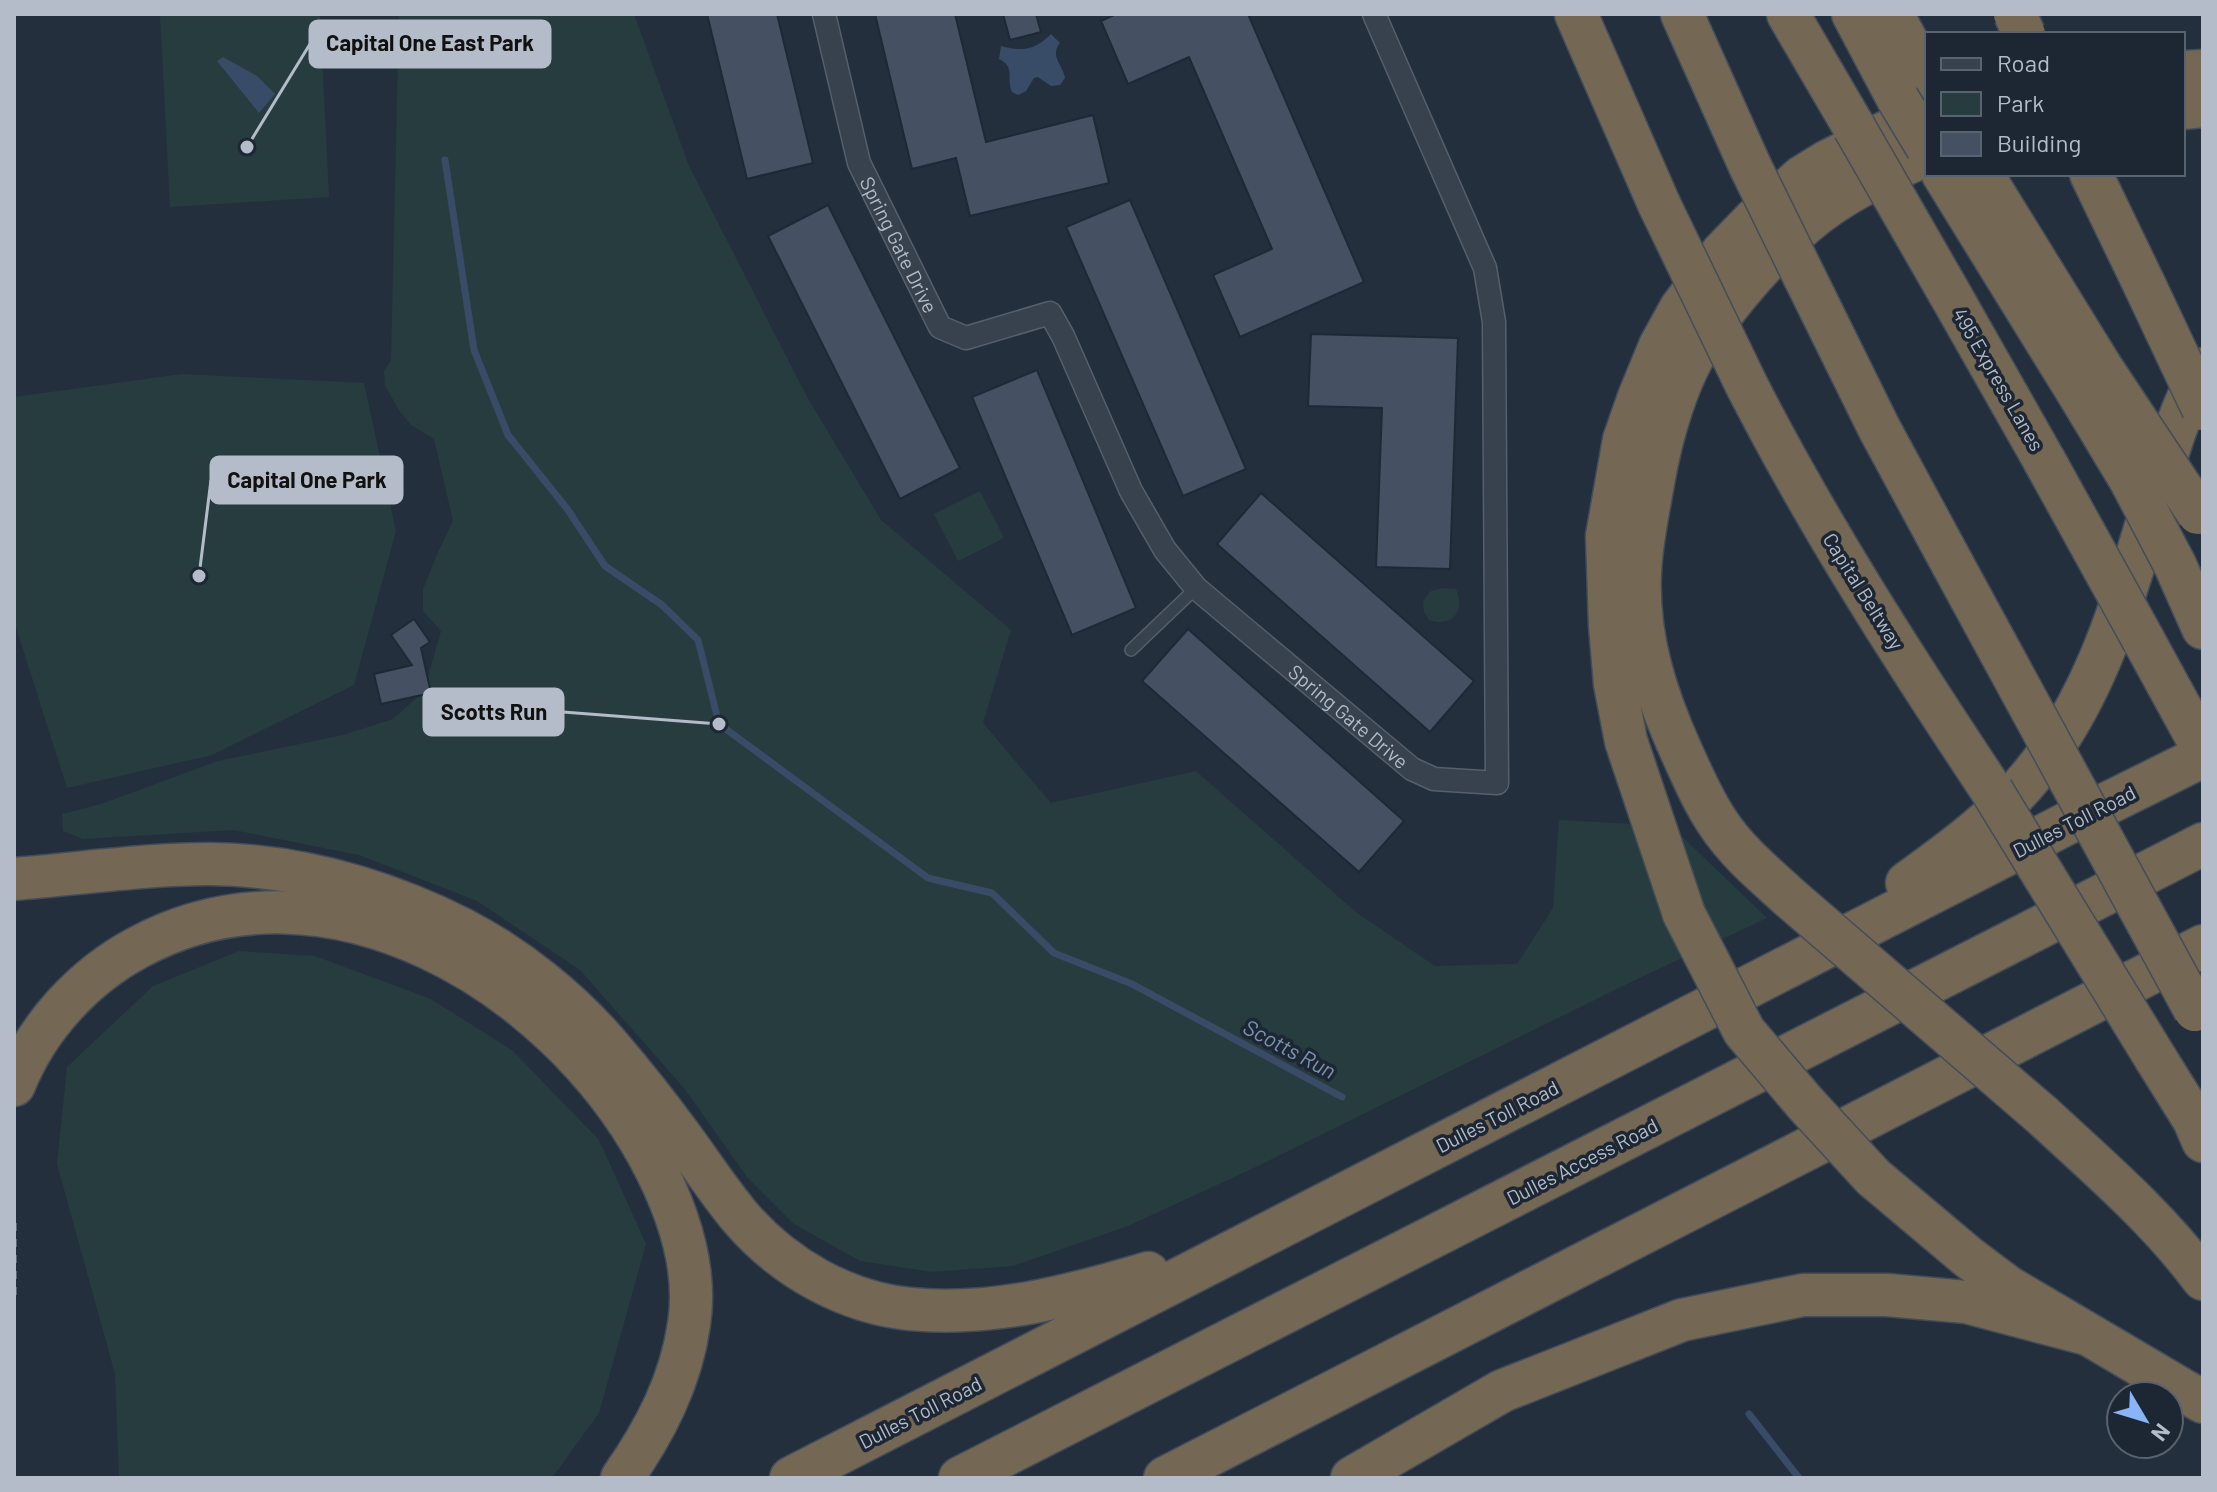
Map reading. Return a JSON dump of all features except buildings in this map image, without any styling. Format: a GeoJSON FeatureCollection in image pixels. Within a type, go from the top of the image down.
{"type":"FeatureCollection","features":[{"type":"Feature","properties":{"kind":"highway","name":"Capital Beltway"},"geometry":{"type":"LineString","coordinates":[[1576,14],[1659,204],[1747,386],[1815,513],[1992,791],[2200,1129]]}},
{"type":"Feature","properties":{"kind":"highway","name":"495 Express Lanes"},"geometry":{"type":"LineString","coordinates":[[1788,14],[2044,460],[2198,742]]}},
{"type":"Feature","properties":{"kind":"highway"},"geometry":{"type":"LineString","coordinates":[[1853,14],[1917,97]]}},
{"type":"Feature","properties":{"kind":"highway"},"geometry":{"type":"LineString","coordinates":[[1892,14],[1917,97],[1925,137]]}},
{"type":"Feature","properties":{"kind":"highway"},"geometry":{"type":"LineString","coordinates":[[1999,14],[2028,32]]}},
{"type":"Feature","properties":{"kind":"highway"},"geometry":{"type":"LineString","coordinates":[[1683,15],[1750,166],[1879,428],[2199,1017]]}},
{"type":"Feature","properties":{"kind":"highway"},"geometry":{"type":"LineString","coordinates":[[1917,97],[1802,177],[1755,219],[1722,253],[1681,308],[1660,346],[1624,440],[1607,536],[1615,684],[1626,741],[1684,914],[1744,1031],[1805,1103],[1873,1177],[1968,1257],[2008,1287],[2203,1402]]}},
{"type":"Feature","properties":{"kind":"highway"},"geometry":{"type":"LineString","coordinates":[[1925,156],[1856,188],[1807,222],[1755,274],[1705,337],[1693,359],[1667,421],[1640,573],[1641,616],[1655,688],[1701,796],[1739,850],[1789,897],[2042,1115],[2132,1200],[2203,1279]]}},
{"type":"Feature","properties":{"kind":"highway"},"geometry":{"type":"LineString","coordinates":[[1945,176],[1993,227],[2090,382],[2200,516]]}},
{"type":"Feature","properties":{"kind":"highway"},"geometry":{"type":"LineString","coordinates":[[1982,176],[1993,227]]}},
{"type":"Feature","properties":{"kind":"highway"},"geometry":{"type":"LineString","coordinates":[[2100,192],[2203,409]]}},
{"type":"Feature","properties":{"kind":"highway"},"geometry":{"type":"LineString","coordinates":[[1756,984],[1879,904],[1965,840],[2013,797],[2045,759],[2070,720],[2101,656],[2144,532],[2172,438],[2203,369]]}},
{"type":"Feature","properties":{"kind":"highway"},"geometry":{"type":"LineString","coordinates":[[2090,382],[2131,481],[2175,565],[2203,628]]}},
{"type":"Feature","properties":{"kind":"highway","name":"Dulles Toll Road"},"geometry":{"type":"LineString","coordinates":[[791,1478],[2068,823],[2198,742]]}},
{"type":"Feature","properties":{"kind":"highway","name":"Dulles Access Road"},"geometry":{"type":"LineString","coordinates":[[960,1478],[2203,844]]}},
{"type":"Feature","properties":{"kind":"highway"},"geometry":{"type":"LineString","coordinates":[[19,877],[210,864],[256,867],[305,873],[352,885],[463,930],[505,955],[582,1017],[624,1064],[760,1238],[791,1264],[827,1285],[864,1299],[907,1309],[946,1312],[995,1309],[1048,1300],[1154,1271],[1328,1203]]}},
{"type":"Feature","properties":{"kind":"highway"},"geometry":{"type":"LineString","coordinates":[[14,1085],[37,1040],[91,978],[124,954],[151,940],[204,920],[247,912],[281,911],[340,918],[414,941],[486,982],[547,1028],[599,1082],[641,1142],[664,1186],[680,1230],[689,1272],[691,1307],[682,1361],[669,1399],[622,1478]]}},
{"type":"Feature","properties":{"kind":"highway"},"geometry":{"type":"LineString","coordinates":[[1165,1478],[2203,946]]}},
{"type":"Feature","properties":{"kind":"highway"},"geometry":{"type":"LineString","coordinates":[[1352,1478],[1502,1391],[1682,1320],[1803,1295],[1887,1295],[1966,1302],[2087,1334]]}},
{"type":"Feature","properties":{"kind":"street","name":"Spring Gate Drive"},"geometry":{"type":"LineString","coordinates":[[824,14],[859,163],[940,327],[966,338],[1050,313],[1131,491],[1165,550],[1196,588],[1412,769],[1434,779],[1497,783],[1494,322],[1490,295],[1485,268],[1374,14]]}},
{"type":"Feature","properties":{"kind":"lane"},"geometry":{"type":"LineString","coordinates":[[1131,650],[1196,588]]}},
{"type":"Feature","properties":{"kind":"green space"},"geometry":{"type":"Polygon","coordinates":[[[160,14],[320,14],[329,197],[170,207],[160,14]]]}},
{"type":"Feature","properties":{"kind":"green space"},"geometry":{"type":"Polygon","coordinates":[[[399,14],[634,14],[689,166],[807,397],[881,520],[1011,630],[983,723],[1051,803],[1196,771],[1357,913],[1435,966],[1517,964],[1553,908],[1559,820],[1671,826],[1767,918],[1128,1226],[1013,1266],[932,1272],[860,1261],[794,1224],[747,1177],[684,1088],[580,970],[477,901],[359,855],[234,830],[83,839],[63,831],[62,814],[101,804],[218,761],[343,735],[393,719],[424,691],[441,631],[423,611],[423,589],[453,521],[434,439],[411,425],[385,386],[384,371],[391,360],[399,14]]]}},
{"type":"Feature","properties":{"kind":"green space"},"geometry":{"type":"Polygon","coordinates":[[[182,374],[364,383],[396,531],[354,685],[212,755],[67,788],[14,621],[14,397],[182,374]]]}},
{"type":"Feature","properties":{"kind":"green space"},"geometry":{"type":"Polygon","coordinates":[[[980,491],[1004,538],[958,561],[934,514],[980,491]]]}},
{"type":"Feature","properties":{"kind":"green space"},"geometry":{"type":"Polygon","coordinates":[[[1456,589],[1458,611],[1444,622],[1429,620],[1423,601],[1431,591],[1456,589]]]}},
{"type":"Feature","properties":{"kind":"green space"},"geometry":{"type":"Polygon","coordinates":[[[239,951],[315,956],[431,999],[513,1051],[599,1140],[646,1244],[599,1413],[552,1478],[119,1478],[115,1374],[57,1164],[67,1067],[153,986],[239,951]]]}},
{"type":"Feature","properties":{"kind":"water"},"geometry":{"type":"Polygon","coordinates":[[[1051,34],[1060,43],[1056,56],[1065,78],[1060,85],[1051,86],[1038,77],[1034,78],[1026,91],[1018,95],[1012,92],[1009,69],[999,59],[1001,46],[1028,48],[1051,34]]]}},
{"type":"Feature","properties":{"kind":"water"},"geometry":{"type":"Polygon","coordinates":[[[223,57],[257,76],[275,94],[259,113],[217,61],[223,57]]]}},
{"type":"Feature","properties":{"kind":"waterway","name":"Scotts Run"},"geometry":{"type":"LineString","coordinates":[[445,160],[474,350],[508,435],[568,510],[605,566],[662,605],[698,640],[719,724],[928,878],[992,893],[1054,953],[1132,984],[1342,1097]]}},
{"type":"Feature","properties":{"kind":"waterway","name":"Scotts Run"},"geometry":{"type":"LineString","coordinates":[[1749,1414],[1799,1478]]}},
{"type":"Feature","properties":{"kind":"railway"},"geometry":{"type":"LineString","coordinates":[[14,1223],[14,1299]]}},
{"type":"Feature","properties":{"kind":"place","name":"Capital One East Park"},"geometry":{"type":"Point","coordinates":[247,147]}},
{"type":"Feature","properties":{"kind":"place","name":"Capital One Park"},"geometry":{"type":"Point","coordinates":[199,576]}},
{"type":"Feature","properties":{"kind":"place","name":"Scotts Run"},"geometry":{"type":"Point","coordinates":[719,724]}}]}
